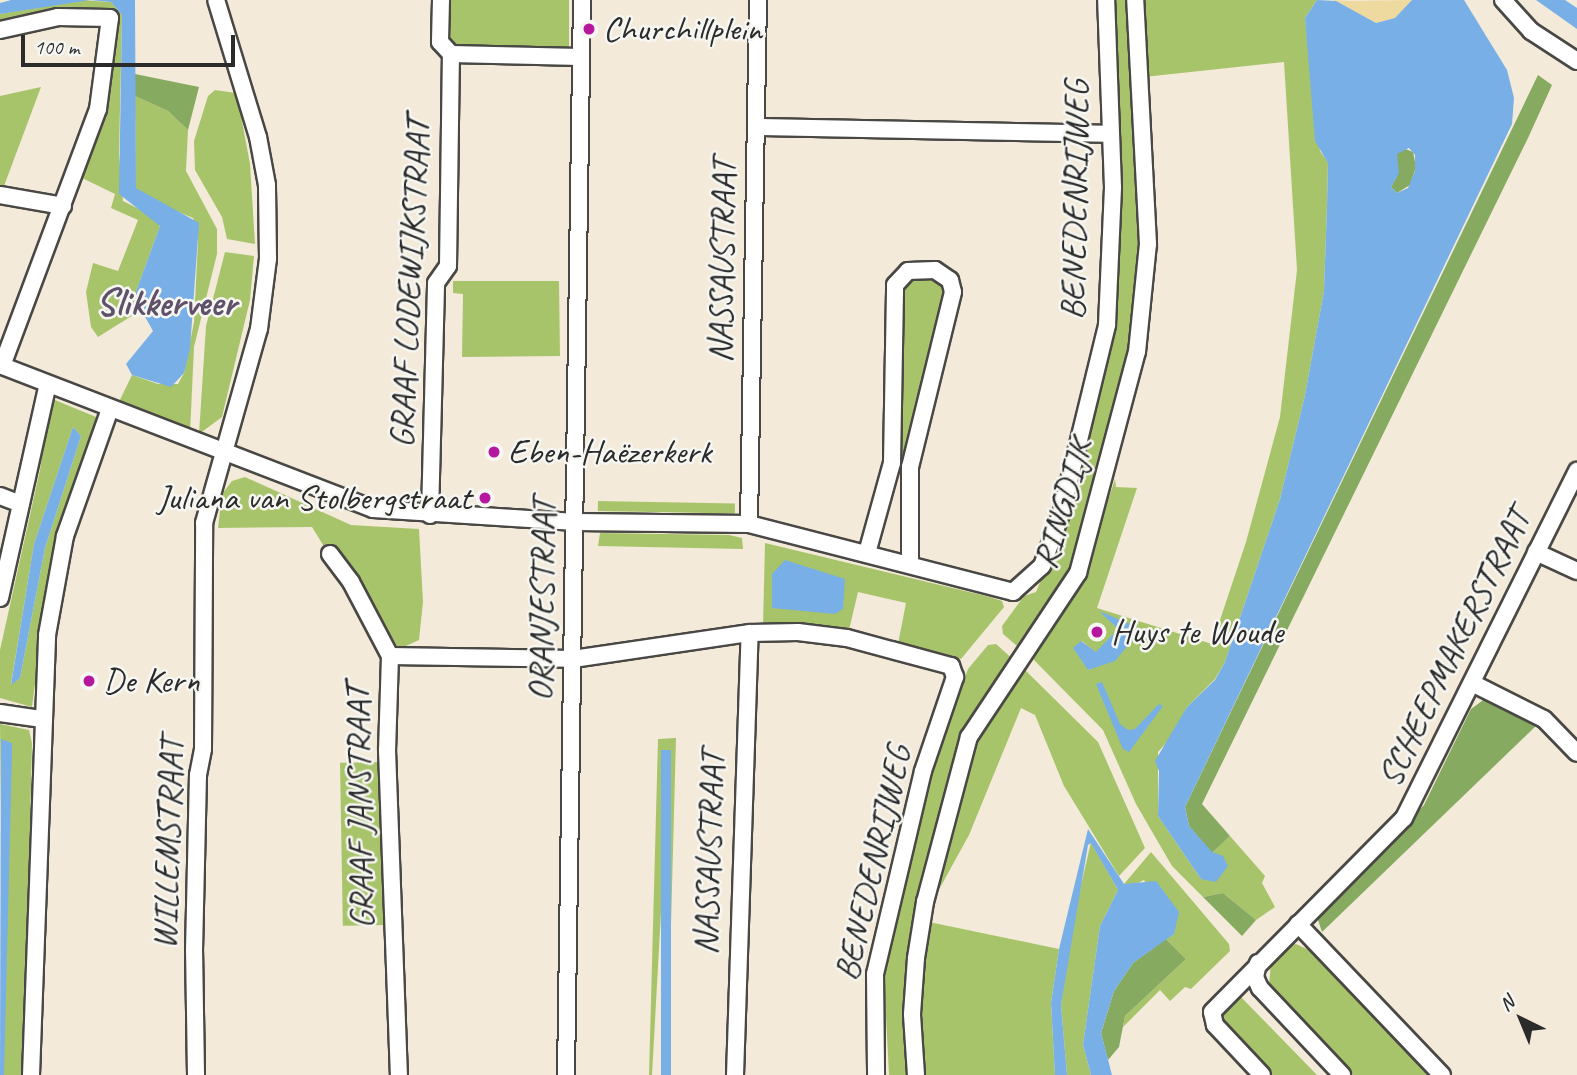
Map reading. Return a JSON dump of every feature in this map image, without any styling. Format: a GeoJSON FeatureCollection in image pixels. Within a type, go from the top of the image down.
{"type":"FeatureCollection","features":[{"type":"Feature","properties":{"kind":"street","name":"WILLEMSTRAAT"},"geometry":{"type":"LineString","coordinates":[[196,1075],[194,937],[198,775],[203,749],[204,523],[225,454],[265,296],[267,185],[247,92],[216,0]]}},
{"type":"Feature","properties":{"kind":"street"},"geometry":{"type":"LineString","coordinates":[[441,0],[440,42],[451,54],[580,57]]}},
{"type":"Feature","properties":{"kind":"street","name":"ORANJESTRAAT"},"geometry":{"type":"LineString","coordinates":[[566,1075],[582,0]]}},
{"type":"Feature","properties":{"kind":"street","name":"NASSAUSTRAAT"},"geometry":{"type":"LineString","coordinates":[[749,524],[758,0]]}},
{"type":"Feature","properties":{"kind":"street","name":"BENEDENRIJWEG"},"geometry":{"type":"LineString","coordinates":[[910,563],[999,591],[1017,590],[1042,566],[1061,514],[1102,355],[1111,267],[1106,0]]}},
{"type":"Feature","properties":{"kind":"street","name":"RINGDIJK"},"geometry":{"type":"LineString","coordinates":[[916,1075],[912,1014],[916,958],[947,812],[969,737],[1078,573],[1137,352],[1147,233],[1135,0]]}},
{"type":"Feature","properties":{"kind":"street"},"geometry":{"type":"LineString","coordinates":[[1503,0],[1531,31],[1577,61]]}},
{"type":"Feature","properties":{"kind":"street"},"geometry":{"type":"LineString","coordinates":[[0,30],[58,17],[110,18],[108,56],[98,109],[1,365],[358,505],[430,515],[576,522],[749,524],[910,563],[910,467],[953,292],[950,280],[928,269],[903,274],[893,293],[892,463],[867,552]]}},
{"type":"Feature","properties":{"kind":"street","name":"GRAAF LODEWIJKSTRAAT"},"geometry":{"type":"LineString","coordinates":[[430,515],[436,283],[448,266],[451,54]]}},
{"type":"Feature","properties":{"kind":"street"},"geometry":{"type":"LineString","coordinates":[[756,127],[1110,134]]}},
{"type":"Feature","properties":{"kind":"street"},"geometry":{"type":"LineString","coordinates":[[0,195],[63,206]]}},
{"type":"Feature","properties":{"kind":"street"},"geometry":{"type":"LineString","coordinates":[[0,598],[48,384]]}},
{"type":"Feature","properties":{"kind":"street"},"geometry":{"type":"LineString","coordinates":[[31,1075],[41,719],[47,635],[65,536],[110,409]]}},
{"type":"Feature","properties":{"kind":"street"},"geometry":{"type":"LineString","coordinates":[[892,463],[910,467]]}},
{"type":"Feature","properties":{"kind":"street","name":"SCHEEPMAKERSTRAAT"},"geometry":{"type":"LineString","coordinates":[[1262,1075],[1215,1025],[1212,1012],[1404,818],[1577,471]]}},
{"type":"Feature","properties":{"kind":"street"},"geometry":{"type":"LineString","coordinates":[[0,496],[21,504]]}},
{"type":"Feature","properties":{"kind":"street"},"geometry":{"type":"LineString","coordinates":[[1536,552],[1577,571]]}},
{"type":"Feature","properties":{"kind":"street","name":"GRAAF JANSTRAAT"},"geometry":{"type":"LineString","coordinates":[[330,554],[351,582],[390,656],[387,750],[399,1075]]}},
{"type":"Feature","properties":{"kind":"street"},"geometry":{"type":"LineString","coordinates":[[390,656],[573,659],[750,634]]}},
{"type":"Feature","properties":{"kind":"street","name":"NASSAUSTRAAT"},"geometry":{"type":"LineString","coordinates":[[735,1075],[750,634]]}},
{"type":"Feature","properties":{"kind":"street","name":"BENEDENRIJWEG"},"geometry":{"type":"LineString","coordinates":[[750,634],[847,638],[945,663],[954,670],[953,685],[923,771],[875,974],[876,1075]]}},
{"type":"Feature","properties":{"kind":"street"},"geometry":{"type":"LineString","coordinates":[[1472,683],[1544,719],[1577,753]]}},
{"type":"Feature","properties":{"kind":"street"},"geometry":{"type":"LineString","coordinates":[[0,713],[41,719]]}},
{"type":"Feature","properties":{"kind":"street"},"geometry":{"type":"LineString","coordinates":[[1298,924],[1442,1075]]}},
{"type":"Feature","properties":{"kind":"street"},"geometry":{"type":"LineString","coordinates":[[1258,963],[1255,977],[1259,988],[1342,1075]]}},
{"type":"Feature","properties":{"kind":"green space"},"geometry":{"type":"Polygon","coordinates":[[[81,0],[111,2],[122,15],[119,155],[123,201],[153,216],[160,226],[134,297],[138,312],[98,337],[91,327],[86,292],[93,263],[118,271],[138,220],[111,208],[115,194],[80,177],[106,98],[117,14],[0,24],[0,14],[81,0]]]}},
{"type":"Feature","properties":{"kind":"green space"},"geometry":{"type":"Polygon","coordinates":[[[443,0],[569,0],[569,50],[443,50],[443,0]]]}},
{"type":"Feature","properties":{"kind":"green space"},"geometry":{"type":"Polygon","coordinates":[[[1110,0],[1129,0],[1143,224],[1136,330],[1084,539],[1062,591],[1022,650],[1003,634],[1002,626],[1024,596],[1036,592],[1076,495],[1111,335],[1110,0]]]}},
{"type":"Feature","properties":{"kind":"green space"},"geometry":{"type":"Polygon","coordinates":[[[1140,0],[1317,0],[1305,18],[1320,151],[1328,162],[1327,206],[1324,291],[1305,395],[1280,499],[1225,662],[1215,679],[1187,707],[1175,733],[1158,752],[1158,816],[1201,879],[1212,853],[1230,836],[1265,876],[1262,883],[1275,907],[1256,920],[1223,893],[1203,897],[1172,866],[1136,804],[1103,730],[1031,657],[1081,583],[1115,479],[1116,487],[1137,488],[1097,608],[1212,644],[1246,542],[1280,417],[1297,270],[1284,62],[1144,77],[1140,0]],[[1100,611],[1118,629],[1096,653],[1082,641],[1089,670],[1135,637],[1100,611]]]}},
{"type":"Feature","properties":{"kind":"green space"},"geometry":{"type":"Polygon","coordinates":[[[135,74],[199,87],[188,130],[168,111],[135,96],[135,74]]]}},
{"type":"Feature","properties":{"kind":"green space"},"geometry":{"type":"Polygon","coordinates":[[[1538,75],[1552,85],[1528,138],[1202,804],[1230,836],[1212,853],[1189,826],[1185,807],[1538,75]]]}},
{"type":"Feature","properties":{"kind":"green space"},"geometry":{"type":"Polygon","coordinates":[[[41,87],[4,186],[0,186],[0,96],[41,87]]]}},
{"type":"Feature","properties":{"kind":"green space"},"geometry":{"type":"Polygon","coordinates":[[[215,90],[236,93],[238,100],[250,164],[255,244],[227,239],[222,217],[195,170],[194,141],[208,96],[215,90]]]}},
{"type":"Feature","properties":{"kind":"green space"},"geometry":{"type":"Polygon","coordinates":[[[135,96],[168,111],[188,130],[186,171],[217,229],[217,254],[194,347],[190,433],[118,404],[132,375],[158,384],[178,384],[184,373],[194,322],[198,241],[193,218],[152,201],[136,188],[135,96]]]}},
{"type":"Feature","properties":{"kind":"green space"},"geometry":{"type":"Polygon","coordinates":[[[1403,148],[1413,152],[1416,167],[1410,185],[1397,193],[1391,187],[1397,176],[1397,154],[1403,148]]]}},
{"type":"Feature","properties":{"kind":"green space"},"geometry":{"type":"Polygon","coordinates":[[[225,252],[254,256],[250,300],[222,417],[199,434],[206,326],[225,252]]]}},
{"type":"Feature","properties":{"kind":"green space"},"geometry":{"type":"Polygon","coordinates":[[[914,275],[937,278],[947,288],[907,459],[898,457],[899,291],[914,275]]]}},
{"type":"Feature","properties":{"kind":"green space"},"geometry":{"type":"Polygon","coordinates":[[[453,281],[559,281],[560,356],[462,357],[463,294],[453,293],[453,281]]]}},
{"type":"Feature","properties":{"kind":"green space"},"geometry":{"type":"Polygon","coordinates":[[[50,398],[101,419],[65,518],[45,608],[32,707],[0,698],[0,650],[40,470],[50,398]],[[73,427],[34,544],[11,684],[20,678],[45,548],[81,436],[73,427]]]}},
{"type":"Feature","properties":{"kind":"green space"},"geometry":{"type":"Polygon","coordinates":[[[245,477],[351,525],[419,529],[423,602],[419,640],[399,649],[351,569],[341,574],[312,527],[218,528],[222,494],[232,481],[245,477]]]}},
{"type":"Feature","properties":{"kind":"green space"},"geometry":{"type":"Polygon","coordinates":[[[598,501],[735,503],[735,513],[598,511],[598,501]]]}},
{"type":"Feature","properties":{"kind":"green space"},"geometry":{"type":"Polygon","coordinates":[[[600,533],[729,535],[742,538],[743,549],[598,546],[600,533]]]}},
{"type":"Feature","properties":{"kind":"green space"},"geometry":{"type":"Polygon","coordinates":[[[765,543],[990,597],[1002,601],[1004,607],[961,659],[898,644],[906,603],[858,592],[849,630],[809,624],[763,625],[765,543]]]}},
{"type":"Feature","properties":{"kind":"green space"},"geometry":{"type":"Polygon","coordinates":[[[996,644],[1015,661],[992,693],[938,831],[910,1075],[889,1075],[884,976],[935,758],[968,669],[988,645],[996,644]]]}},
{"type":"Feature","properties":{"kind":"green space"},"geometry":{"type":"Polygon","coordinates":[[[1023,668],[1098,742],[1145,848],[1119,876],[1064,786],[1035,715],[1021,708],[969,835],[930,906],[978,738],[1023,668]]]}},
{"type":"Feature","properties":{"kind":"green space"},"geometry":{"type":"Polygon","coordinates":[[[1486,698],[1539,723],[1322,932],[1317,917],[1424,805],[1471,709],[1486,698]]]}},
{"type":"Feature","properties":{"kind":"green space"},"geometry":{"type":"Polygon","coordinates":[[[0,724],[29,730],[32,743],[24,1075],[4,1075],[0,724]]]}},
{"type":"Feature","properties":{"kind":"green space"},"geometry":{"type":"Polygon","coordinates":[[[676,738],[667,1075],[663,1075],[670,750],[652,1075],[649,1075],[658,739],[676,738]]]}},
{"type":"Feature","properties":{"kind":"green space"},"geometry":{"type":"Polygon","coordinates":[[[385,762],[388,925],[343,926],[340,763],[385,762]]]}},
{"type":"Feature","properties":{"kind":"green space"},"geometry":{"type":"Polygon","coordinates":[[[1091,842],[1118,890],[1100,926],[1083,1045],[1091,1075],[1067,1075],[1061,1005],[1071,929],[1091,842]]]}},
{"type":"Feature","properties":{"kind":"green space"},"geometry":{"type":"Polygon","coordinates":[[[1151,852],[1229,944],[1230,951],[1191,989],[1185,987],[1170,1001],[1160,990],[1123,1027],[1125,1016],[1186,959],[1166,939],[1174,934],[1144,880],[1130,887],[1124,884],[1151,852]]]}},
{"type":"Feature","properties":{"kind":"green space"},"geometry":{"type":"Polygon","coordinates":[[[1223,893],[1256,920],[1242,936],[1203,897],[1223,893]]]}},
{"type":"Feature","properties":{"kind":"green space"},"geometry":{"type":"Polygon","coordinates":[[[929,922],[1059,949],[1051,1003],[1055,1075],[921,1075],[917,1050],[929,922]]]}},
{"type":"Feature","properties":{"kind":"green space"},"geometry":{"type":"Polygon","coordinates":[[[1166,939],[1186,959],[1125,1016],[1119,1047],[1108,1060],[1101,1033],[1114,991],[1133,963],[1166,939]]]}},
{"type":"Feature","properties":{"kind":"green space"},"geometry":{"type":"Polygon","coordinates":[[[1296,944],[1309,950],[1430,1075],[1353,1075],[1269,986],[1271,962],[1286,946],[1296,944]]]}},
{"type":"Feature","properties":{"kind":"green space"},"geometry":{"type":"Polygon","coordinates":[[[1238,994],[1317,1075],[1272,1075],[1226,1028],[1221,1010],[1238,994]]]}},
{"type":"Feature","properties":{"kind":"sand"},"geometry":{"type":"Polygon","coordinates":[[[1333,0],[1412,0],[1395,18],[1376,23],[1333,0]]]}},
{"type":"Feature","properties":{"kind":"water"},"geometry":{"type":"Polygon","coordinates":[[[11,0],[90,0],[0,14],[0,3],[11,0]]]}},
{"type":"Feature","properties":{"kind":"water"},"geometry":{"type":"Polygon","coordinates":[[[90,0],[135,0],[136,188],[199,223],[190,349],[184,373],[171,387],[132,375],[126,364],[153,331],[134,297],[160,226],[119,194],[122,15],[111,2],[90,0]]]}},
{"type":"Feature","properties":{"kind":"water"},"geometry":{"type":"Polygon","coordinates":[[[1317,0],[1336,1],[1376,23],[1395,18],[1412,0],[1464,0],[1507,70],[1514,98],[1512,124],[1185,807],[1189,826],[1212,852],[1223,856],[1228,866],[1216,882],[1201,879],[1158,816],[1159,771],[1155,761],[1187,707],[1215,680],[1225,662],[1280,499],[1305,395],[1324,291],[1328,163],[1315,141],[1305,18],[1317,0]],[[1409,148],[1397,154],[1399,173],[1391,187],[1397,193],[1408,188],[1415,171],[1415,155],[1409,148]]]}},
{"type":"Feature","properties":{"kind":"water"},"geometry":{"type":"Polygon","coordinates":[[[1536,0],[1565,0],[1577,8],[1577,29],[1536,0]]]}},
{"type":"Feature","properties":{"kind":"water"},"geometry":{"type":"Polygon","coordinates":[[[73,427],[81,436],[45,548],[20,678],[11,685],[34,544],[73,427]]]}},
{"type":"Feature","properties":{"kind":"water"},"geometry":{"type":"Polygon","coordinates":[[[785,560],[845,579],[843,609],[835,614],[772,608],[772,574],[785,560]]]}},
{"type":"Feature","properties":{"kind":"water"},"geometry":{"type":"Polygon","coordinates":[[[1099,611],[1137,627],[1135,637],[1115,661],[1088,670],[1073,648],[1081,641],[1096,652],[1118,629],[1099,611]]]}},
{"type":"Feature","properties":{"kind":"water"},"geometry":{"type":"Polygon","coordinates":[[[1102,682],[1120,724],[1128,730],[1135,729],[1159,704],[1163,706],[1129,752],[1123,749],[1096,684],[1102,682]]]}},
{"type":"Feature","properties":{"kind":"water"},"geometry":{"type":"Polygon","coordinates":[[[1,739],[12,743],[4,1075],[0,1075],[1,739]]]}},
{"type":"Feature","properties":{"kind":"water"},"geometry":{"type":"Polygon","coordinates":[[[661,750],[671,750],[671,1075],[661,1075],[661,750]]]}},
{"type":"Feature","properties":{"kind":"water"},"geometry":{"type":"Polygon","coordinates":[[[1088,829],[1124,884],[1156,881],[1179,912],[1174,934],[1133,963],[1114,991],[1101,1033],[1112,1075],[1091,1075],[1083,1045],[1100,926],[1118,890],[1091,843],[1088,845],[1061,1005],[1067,1075],[1055,1075],[1051,1003],[1059,949],[1088,829]]]}},
{"type":"Feature","properties":{"kind":"place","name":"Churchillplein"},"geometry":{"type":"Point","coordinates":[589,29]}},
{"type":"Feature","properties":{"kind":"place","name":"Eben-Haëzerkerk"},"geometry":{"type":"Point","coordinates":[494,452]}},
{"type":"Feature","properties":{"kind":"place","name":"Juliana van Stolbergstraat"},"geometry":{"type":"Point","coordinates":[485,498]}},
{"type":"Feature","properties":{"kind":"place","name":"Huys te Woude"},"geometry":{"type":"Point","coordinates":[1097,632]}},
{"type":"Feature","properties":{"kind":"place","name":"De Kern"},"geometry":{"type":"Point","coordinates":[89,681]}},
{"type":"Feature","properties":{"kind":"district","name":"Slikkerveer"},"geometry":{"type":"Point","coordinates":[166,303]}}]}
